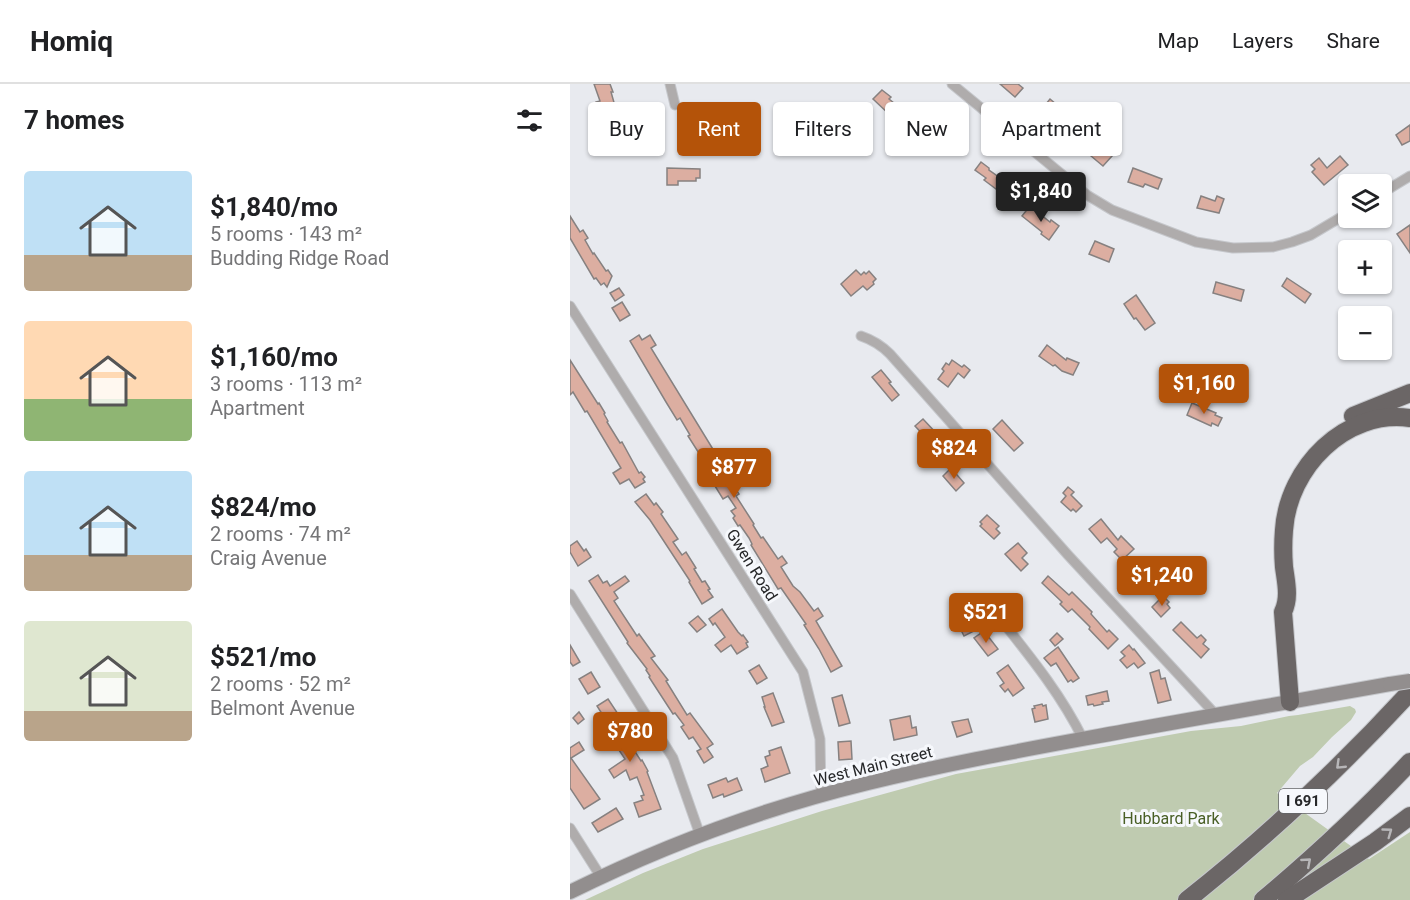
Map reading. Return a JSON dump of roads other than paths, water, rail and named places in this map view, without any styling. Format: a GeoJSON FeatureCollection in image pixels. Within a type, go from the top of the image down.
{"type":"FeatureCollection","features":[{"type":"Feature","properties":{"kind":"highway"},"geometry":{"type":"LineString","coordinates":[[1283,612],[1276,598],[1272,530],[1278,500],[1289,472],[1308,447],[1329,429],[1352,416],[1410,393]]}},
{"type":"Feature","properties":{"kind":"highway"},"geometry":{"type":"LineString","coordinates":[[1290,702],[1283,612],[1287,599],[1283,551],[1285,517],[1292,494],[1316,454],[1328,444],[1364,423],[1384,418],[1410,418]]}},
{"type":"Feature","properties":{"kind":"highway"},"geometry":{"type":"LineString","coordinates":[[1359,746],[1376,717],[1410,679]]}},
{"type":"Feature","properties":{"kind":"highway","name":"I 691"},"geometry":{"type":"LineString","coordinates":[[1187,900],[1277,824],[1359,746],[1410,693]]}},
{"type":"Feature","properties":{"kind":"highway","name":"I 691"},"geometry":{"type":"LineString","coordinates":[[1263,900],[1329,842],[1410,762]]}},
{"type":"Feature","properties":{"kind":"highway"},"geometry":{"type":"LineString","coordinates":[[1287,900],[1410,816]]}},
{"type":"Feature","properties":{"kind":"main road","name":"West Main Street"},"geometry":{"type":"LineString","coordinates":[[570,892],[634,861],[700,835],[821,796],[910,773],[1410,679]]}},
{"type":"Feature","properties":{"kind":"street"},"geometry":{"type":"LineString","coordinates":[[670,84],[675,105]]}},
{"type":"Feature","properties":{"kind":"street"},"geometry":{"type":"LineString","coordinates":[[952,84],[1087,195],[1112,210],[1196,242],[1233,248],[1272,247],[1311,235],[1338,219]]}},
{"type":"Feature","properties":{"kind":"street"},"geometry":{"type":"LineString","coordinates":[[1392,187],[1410,176]]}},
{"type":"Feature","properties":{"kind":"street","name":"Gwen Road"},"geometry":{"type":"LineString","coordinates":[[570,306],[803,672],[820,739],[821,796]]}},
{"type":"Feature","properties":{"kind":"street"},"geometry":{"type":"LineString","coordinates":[[861,336],[872,340],[890,354],[1031,513],[1216,715]]}},
{"type":"Feature","properties":{"kind":"street"},"geometry":{"type":"LineString","coordinates":[[570,594],[673,758],[700,835]]}},
{"type":"Feature","properties":{"kind":"street"},"geometry":{"type":"LineString","coordinates":[[990,606],[1059,698],[1083,739]]}},
{"type":"Feature","properties":{"kind":"street"},"geometry":{"type":"LineString","coordinates":[[570,828],[601,877]]}},
{"type":"Feature","properties":{"kind":"park label","name":"Hubbard Park"},"geometry":{"type":"Point","coordinates":[1171,818]}}]}
